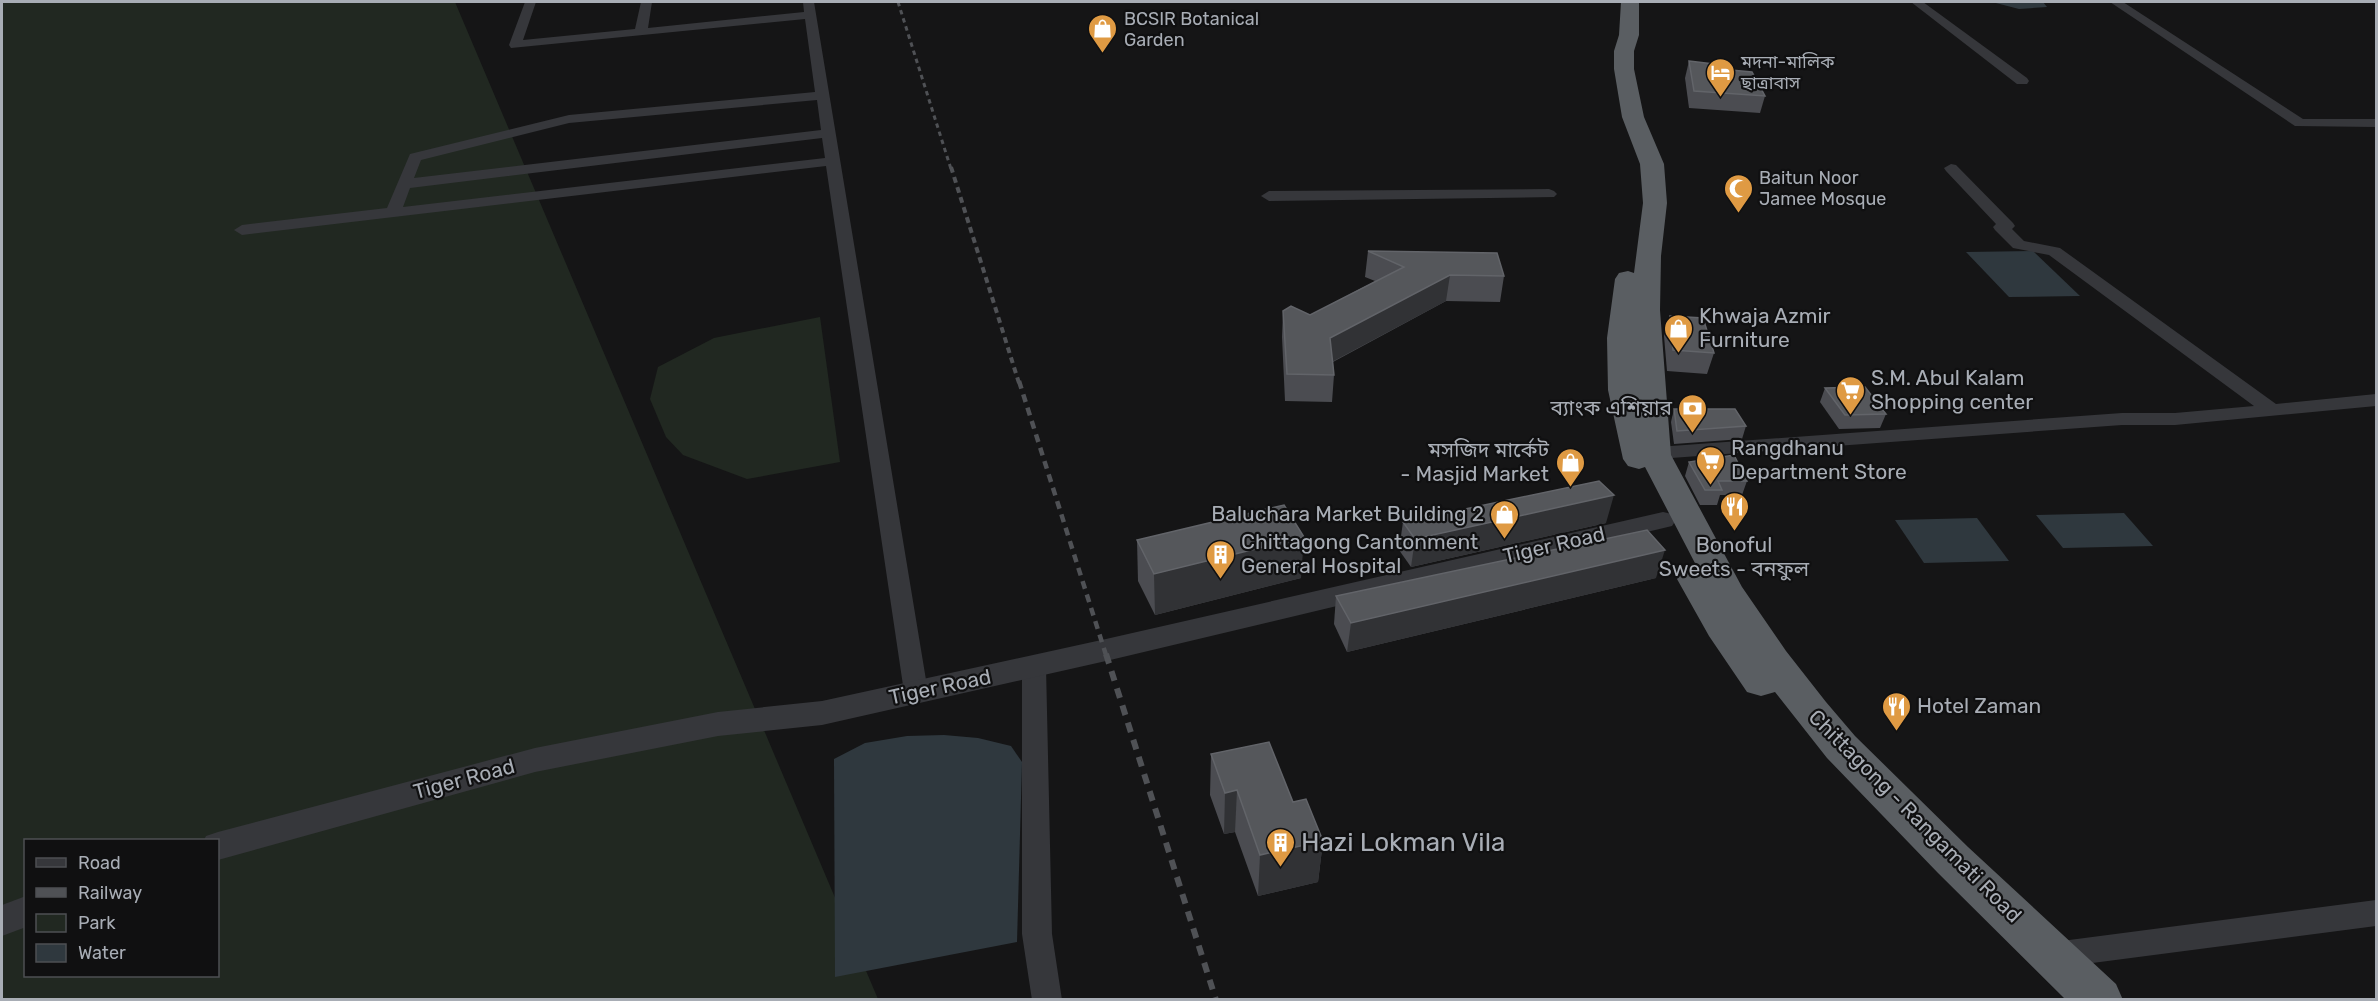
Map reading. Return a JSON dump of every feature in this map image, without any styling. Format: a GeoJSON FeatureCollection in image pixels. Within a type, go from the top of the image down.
{"type":"FeatureCollection","features":[{"type":"Feature","properties":{"kind":"highway","name":"Chittagong - Rangamati Road"},"geometry":{"type":"LineString","coordinates":[[1614,2],[1608,51],[1618,105],[1638,182],[1621,338],[1623,390],[1646,454],[1663,520],[1722,627],[1762,684],[1812,747],[1900,838],[2098,999]]}},
{"type":"Feature","properties":{"kind":"highway","name":"Chittagong - Rangamati Road"},"geometry":{"type":"LineString","coordinates":[[1630,2],[1629,35],[1624,51],[1624,69],[1633,117],[1652,164],[1655,203],[1648,256],[1646,310],[1646,454],[1727,592],[1773,661],[1812,713],[1841,747],[1953,860],[2044,957],[2068,999]]}},
{"type":"Feature","properties":{"kind":"street"},"geometry":{"type":"LineString","coordinates":[[530,2],[515,45],[641,31],[809,8],[916,692]]}},
{"type":"Feature","properties":{"kind":"street"},"geometry":{"type":"LineString","coordinates":[[641,31],[646,2]]}},
{"type":"Feature","properties":{"kind":"street"},"geometry":{"type":"LineString","coordinates":[[1916,2],[2022,81]]}},
{"type":"Feature","properties":{"kind":"street"},"geometry":{"type":"LineString","coordinates":[[2116,2],[2300,123],[2376,123]]}},
{"type":"Feature","properties":{"kind":"street"},"geometry":{"type":"LineString","coordinates":[[393,212],[415,157],[569,119],[824,94]]}},
{"type":"Feature","properties":{"kind":"street"},"geometry":{"type":"LineString","coordinates":[[405,184],[829,133]]}},
{"type":"Feature","properties":{"kind":"street"},"geometry":{"type":"LineString","coordinates":[[242,230],[833,160]]}},
{"type":"Feature","properties":{"kind":"street"},"geometry":{"type":"LineString","coordinates":[[1951,168],[2007,226],[2001,227],[2019,245],[2055,251],[2272,410]]}},
{"type":"Feature","properties":{"kind":"street"},"geometry":{"type":"LineString","coordinates":[[1269,196],[1549,194]]}},
{"type":"Feature","properties":{"kind":"street"},"geometry":{"type":"LineString","coordinates":[[1646,454],[2122,419],[2175,419],[2376,400]]}},
{"type":"Feature","properties":{"kind":"street","name":"Tiger Road"},"geometry":{"type":"LineString","coordinates":[[219,846],[536,760],[718,724],[822,713],[1034,667],[1663,520]]}},
{"type":"Feature","properties":{"kind":"street"},"geometry":{"type":"LineString","coordinates":[[1034,667],[1037,934],[1047,999]]}},
{"type":"Feature","properties":{"kind":"street"},"geometry":{"type":"LineString","coordinates":[[2,921],[24,912]]}},
{"type":"Feature","properties":{"kind":"street"},"geometry":{"type":"LineString","coordinates":[[2044,957],[2376,914]]}},
{"type":"Feature","properties":{"kind":"green space"},"geometry":{"type":"Polygon","coordinates":[[[2,2],[455,2],[878,999],[2,1000],[2,2]]]}},
{"type":"Feature","properties":{"kind":"green space"},"geometry":{"type":"Polygon","coordinates":[[[820,317],[840,462],[747,479],[683,455],[666,437],[650,399],[658,367],[714,338],[820,317]]]}},
{"type":"Feature","properties":{"kind":"water"},"geometry":{"type":"Polygon","coordinates":[[[1992,2],[2043,2],[2047,7],[2019,9],[1992,2]]]}},
{"type":"Feature","properties":{"kind":"water"},"geometry":{"type":"Polygon","coordinates":[[[2033,251],[2080,296],[2009,297],[1966,252],[2033,251]]]}},
{"type":"Feature","properties":{"kind":"water"},"geometry":{"type":"Polygon","coordinates":[[[2124,513],[2153,546],[2063,548],[2036,515],[2124,513]]]}},
{"type":"Feature","properties":{"kind":"water"},"geometry":{"type":"Polygon","coordinates":[[[1977,518],[2009,561],[1924,563],[1895,520],[1977,518]]]}},
{"type":"Feature","properties":{"kind":"water"},"geometry":{"type":"Polygon","coordinates":[[[944,735],[978,738],[1011,746],[1022,762],[1017,942],[835,977],[834,759],[865,743],[907,736],[944,735]]]}},
{"type":"Feature","properties":{"kind":"building"},"geometry":{"type":"Polygon","coordinates":[[[1689,61],[1714,64],[1720,69],[1752,72],[1765,96],[1694,91],[1689,61]]]}},
{"type":"Feature","properties":{"kind":"building"},"geometry":{"type":"Polygon","coordinates":[[[1368,251],[1497,253],[1504,276],[1450,275],[1330,338],[1334,375],[1287,374],[1283,311],[1291,306],[1310,315],[1404,267],[1368,251]]]}},
{"type":"Feature","properties":{"kind":"building"},"geometry":{"type":"Polygon","coordinates":[[[1670,316],[1703,318],[1714,353],[1673,350],[1670,316]]]}},
{"type":"Feature","properties":{"kind":"building"},"geometry":{"type":"Polygon","coordinates":[[[1865,387],[1886,414],[1845,415],[1825,388],[1865,387]]]}},
{"type":"Feature","properties":{"kind":"building"},"geometry":{"type":"Polygon","coordinates":[[[1674,409],[1735,409],[1746,426],[1677,431],[1674,409]]]}},
{"type":"Feature","properties":{"kind":"building"},"geometry":{"type":"Polygon","coordinates":[[[1734,455],[1747,481],[1718,481],[1722,490],[1705,490],[1689,462],[1734,455]]]}},
{"type":"Feature","properties":{"kind":"building"},"geometry":{"type":"Polygon","coordinates":[[[1599,481],[1614,495],[1415,539],[1403,522],[1599,481]]]}},
{"type":"Feature","properties":{"kind":"building"},"geometry":{"type":"Polygon","coordinates":[[[1284,505],[1304,537],[1154,574],[1137,540],[1284,505]]]}},
{"type":"Feature","properties":{"kind":"building"},"geometry":{"type":"Polygon","coordinates":[[[1647,530],[1665,550],[1351,623],[1336,596],[1647,530]]]}},
{"type":"Feature","properties":{"kind":"building"},"geometry":{"type":"Polygon","coordinates":[[[1269,742],[1293,802],[1306,799],[1323,841],[1260,855],[1237,790],[1225,793],[1211,754],[1269,742]]]}},
{"type":"Feature","properties":{"kind":"railway"},"geometry":{"type":"LineString","coordinates":[[898,2],[951,169]]}},
{"type":"Feature","properties":{"kind":"railway"},"geometry":{"type":"LineString","coordinates":[[951,167],[1019,383]]}},
{"type":"Feature","properties":{"kind":"railway"},"geometry":{"type":"LineString","coordinates":[[1019,381],[1106,655]]}},
{"type":"Feature","properties":{"kind":"railway"},"geometry":{"type":"LineString","coordinates":[[1106,654],[1216,1000]]}},
{"type":"Feature","properties":{"kind":"place","name":"BCSIR Botanical Garden"},"geometry":{"type":"Point","coordinates":[1103,54]}},
{"type":"Feature","properties":{"kind":"place","name":"মদনা-মালিক ছাত্রাবাস"},"geometry":{"type":"Point","coordinates":[1720,98]}},
{"type":"Feature","properties":{"kind":"place","name":"Baitun Noor Jamee Mosque"},"geometry":{"type":"Point","coordinates":[1738,214]}},
{"type":"Feature","properties":{"kind":"place","name":"Khwaja Azmir Furniture"},"geometry":{"type":"Point","coordinates":[1678,354]}},
{"type":"Feature","properties":{"kind":"place","name":"S.M. Abul Kalam Shopping center"},"geometry":{"type":"Point","coordinates":[1850,416]}},
{"type":"Feature","properties":{"kind":"place","name":"ব্যাংক এশিয়ার"},"geometry":{"type":"Point","coordinates":[1693,434]}},
{"type":"Feature","properties":{"kind":"place","name":"Rangdhanu Department Store"},"geometry":{"type":"Point","coordinates":[1710,486]}},
{"type":"Feature","properties":{"kind":"place","name":"মসজিদ মার্কেট - Masjid Market"},"geometry":{"type":"Point","coordinates":[1570,488]}},
{"type":"Feature","properties":{"kind":"place","name":"Bonoful Sweets - বনফুল"},"geometry":{"type":"Point","coordinates":[1734,532]}},
{"type":"Feature","properties":{"kind":"place","name":"Baluchara Market Building 2"},"geometry":{"type":"Point","coordinates":[1505,540]}},
{"type":"Feature","properties":{"kind":"place","name":"Chittagong Cantonment General Hospital"},"geometry":{"type":"Point","coordinates":[1220,580]}},
{"type":"Feature","properties":{"kind":"place","name":"Hotel Zaman"},"geometry":{"type":"Point","coordinates":[1896,732]}},
{"type":"Feature","properties":{"kind":"place","name":"Hazi Lokman Vila"},"geometry":{"type":"Point","coordinates":[1280,868]}}]}
